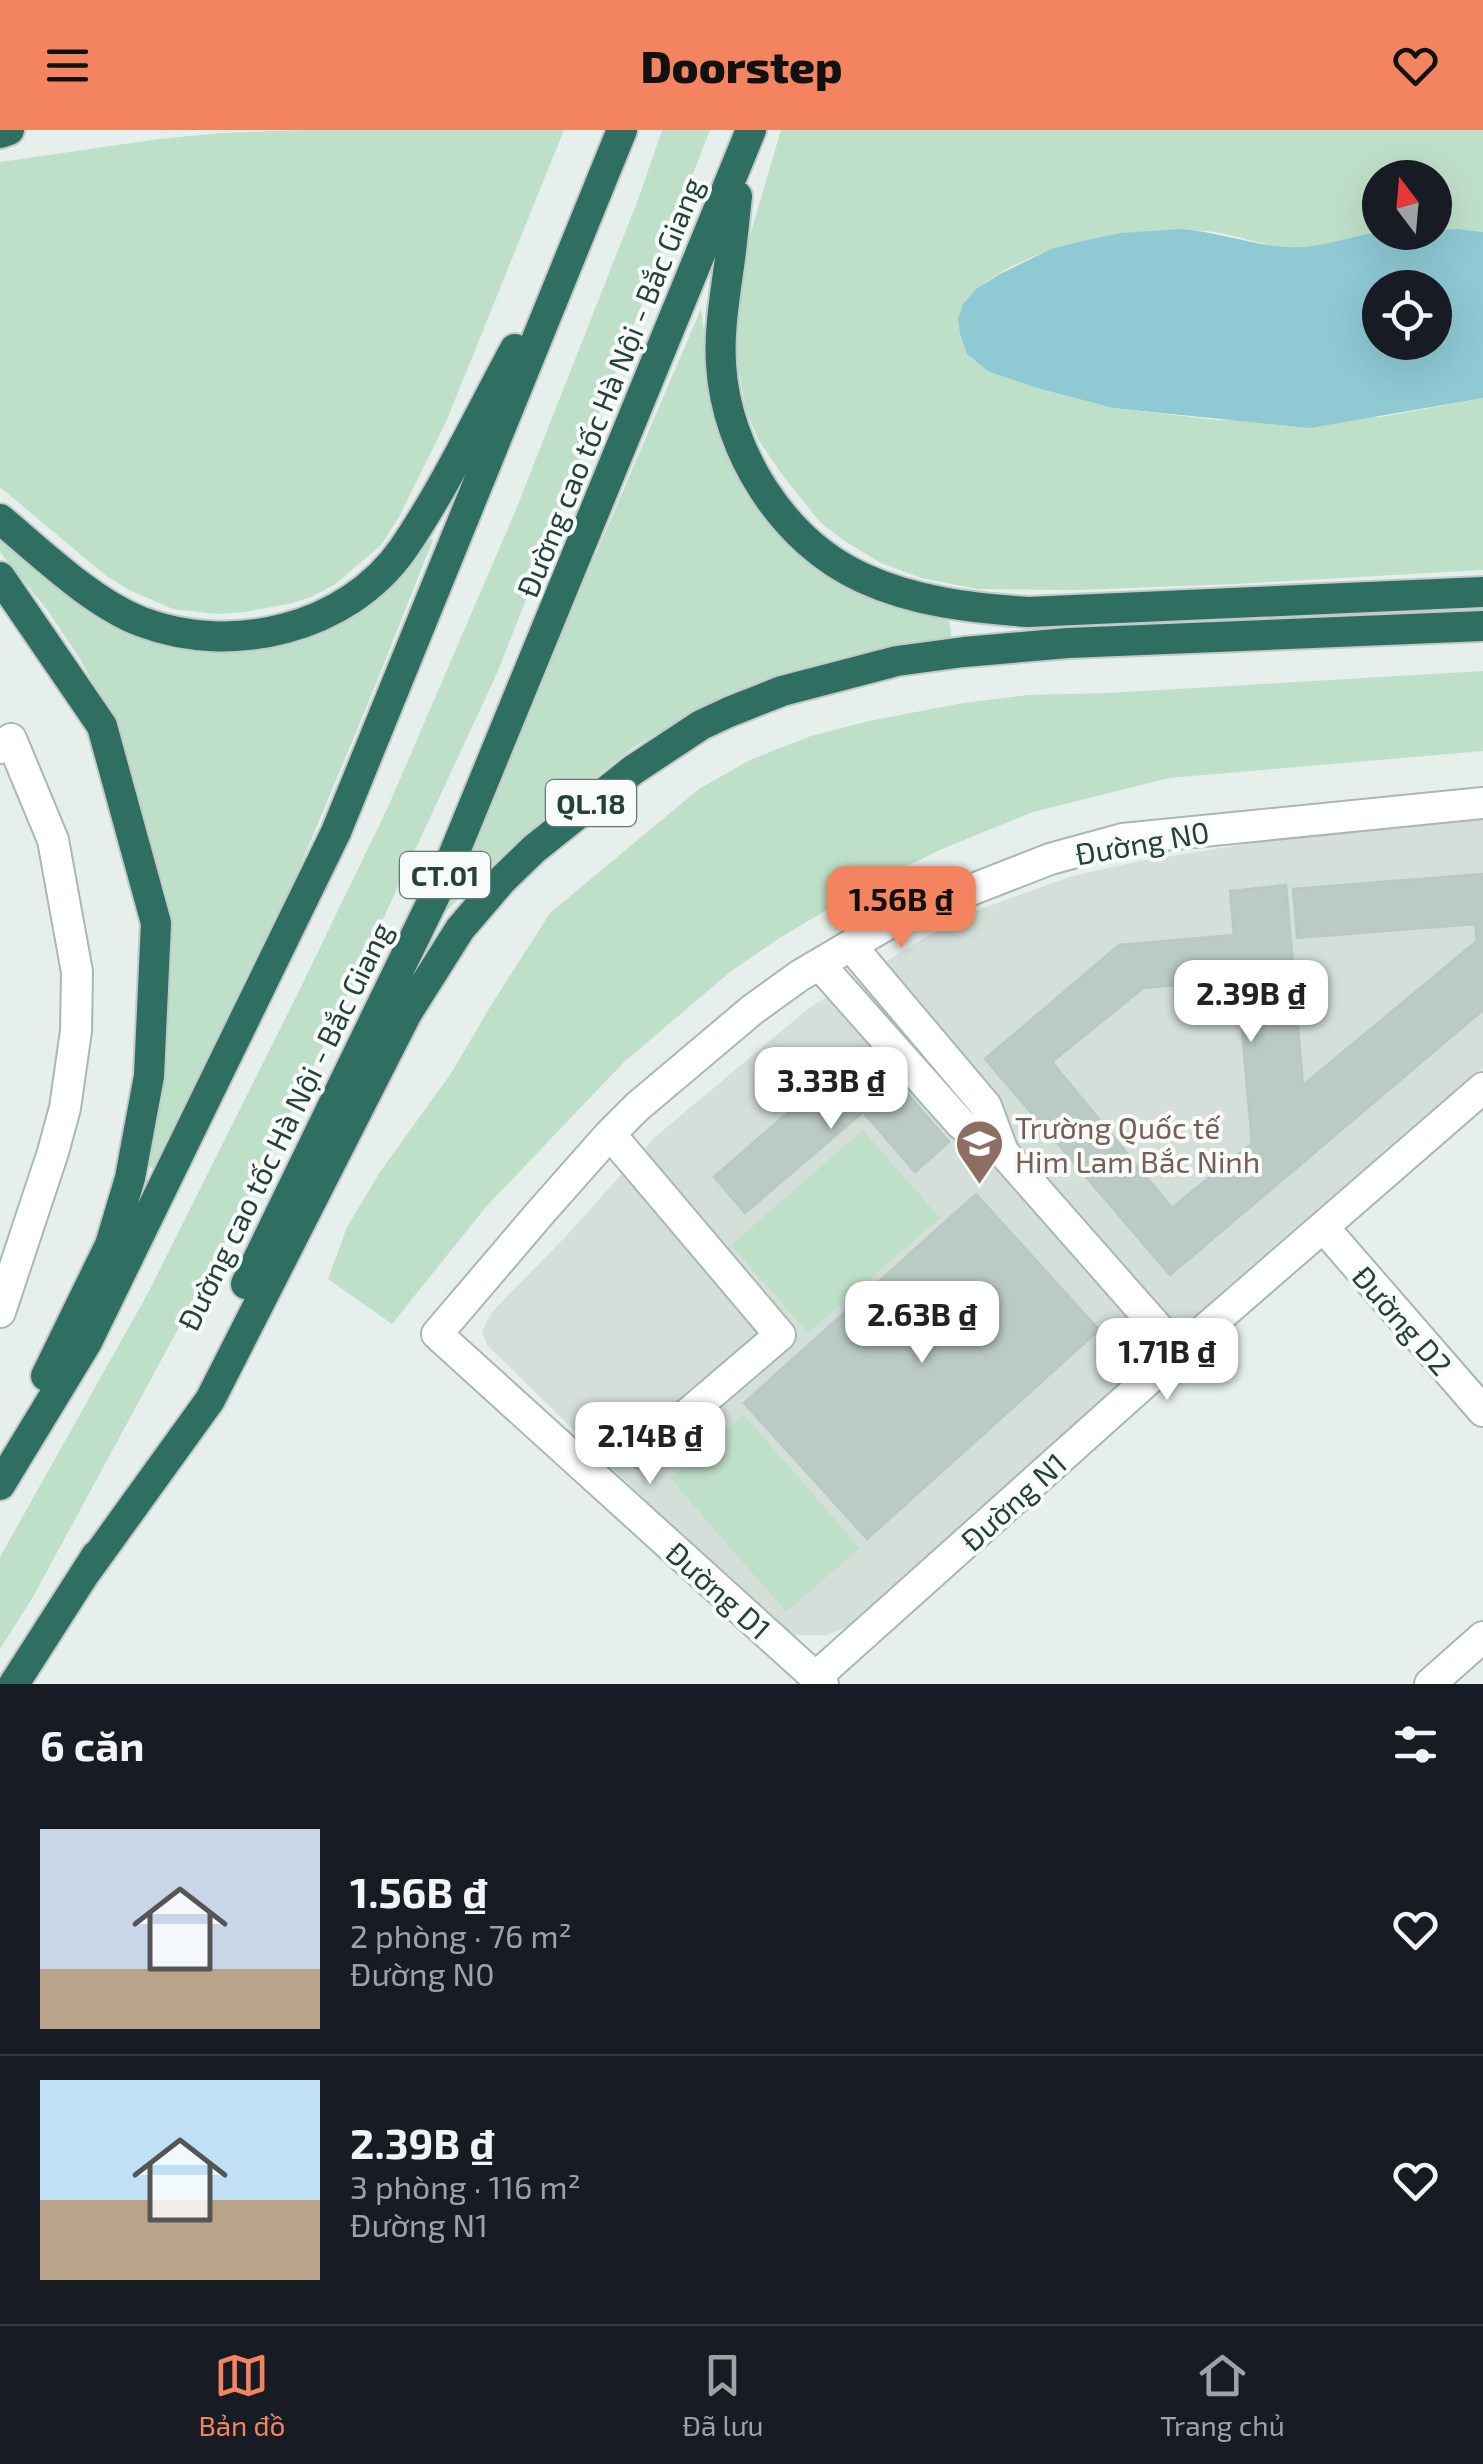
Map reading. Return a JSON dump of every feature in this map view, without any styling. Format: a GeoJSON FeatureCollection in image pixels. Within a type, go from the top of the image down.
{"type":"FeatureCollection","features":[{"type":"Feature","properties":{"kind":"highway"},"geometry":{"type":"LineString","coordinates":[[0,132],[9,130]]}},
{"type":"Feature","properties":{"kind":"highway"},"geometry":{"type":"LineString","coordinates":[[0,1485],[87,1342],[336,832],[622,130]]}},
{"type":"Feature","properties":{"kind":"highway"},"geometry":{"type":"LineString","coordinates":[[748,140],[722,307],[721,366],[734,429],[756,478],[780,510],[824,554],[859,577],[947,604],[1028,612],[1483,592]]}},
{"type":"Feature","properties":{"kind":"highway","name":"Đường cao tốc Hà Nội - Bắc Giang"},"geometry":{"type":"LineString","coordinates":[[14,1684],[190,1398],[446,873],[748,140]]}},
{"type":"Feature","properties":{"kind":"highway"},"geometry":{"type":"LineString","coordinates":[[0,519],[77,583],[142,622],[194,634],[248,635],[324,616],[380,576],[402,550],[439,490],[588,214]]}},
{"type":"Feature","properties":{"kind":"highway"},"geometry":{"type":"LineString","coordinates":[[0,578],[102,726],[156,923],[150,1076],[126,1194],[110,1245],[0,1466]]}},
{"type":"Feature","properties":{"kind":"highway","name":"QL.18"},"geometry":{"type":"LineString","coordinates":[[86,1572],[210,1400],[407,1013],[460,928],[534,849],[632,770],[701,726],[743,706],[796,687],[897,661],[1068,643],[1483,626]]}},
{"type":"Feature","properties":{"kind":"street"},"geometry":{"type":"LineString","coordinates":[[0,1312],[65,1108],[76,1031],[77,992],[77,972],[53,840],[5,744]]}},
{"type":"Feature","properties":{"kind":"street","name":"Đường N0"},"geometry":{"type":"LineString","coordinates":[[437,1334],[637,1108],[752,1010],[894,920],[1050,859],[1124,839],[1483,803]]}},
{"type":"Feature","properties":{"kind":"street"},"geometry":{"type":"LineString","coordinates":[[851,946],[986,1106],[1003,1152]]}},
{"type":"Feature","properties":{"kind":"street"},"geometry":{"type":"LineString","coordinates":[[819,964],[961,1124],[1003,1152],[1179,1352]]}},
{"type":"Feature","properties":{"kind":"street","name":"Đường N1"},"geometry":{"type":"LineString","coordinates":[[820,1681],[1179,1352],[1483,1088]]}},
{"type":"Feature","properties":{"kind":"street"},"geometry":{"type":"LineString","coordinates":[[610,1134],[780,1335],[642,1453]]}},
{"type":"Feature","properties":{"kind":"street","name":"Đường D2"},"geometry":{"type":"LineString","coordinates":[[1324,1228],[1483,1411]]}},
{"type":"Feature","properties":{"kind":"street","name":"Đường D1"},"geometry":{"type":"LineString","coordinates":[[437,1334],[820,1681]]}},
{"type":"Feature","properties":{"kind":"street"},"geometry":{"type":"LineString","coordinates":[[1430,1684],[1483,1637]]}},
{"type":"Feature","properties":{"kind":"shaded area","name":"Trường Quốc tế Him Lam Bắc Ninh"},"geometry":{"type":"Polygon","coordinates":[[[1483,816],[1483,1068],[854,1624],[827,1635],[783,1635],[487,1345],[482,1331],[492,1312],[655,1137],[809,1008],[959,917],[1072,876],[1141,861],[1331,830],[1483,816]]]}},
{"type":"Feature","properties":{"kind":"green space"},"geometry":{"type":"Polygon","coordinates":[[[303,130],[564,130],[446,422],[381,545],[334,585],[309,598],[245,612],[217,614],[173,609],[105,575],[0,487],[0,162],[159,139],[303,130]]]}},
{"type":"Feature","properties":{"kind":"green space"},"geometry":{"type":"Polygon","coordinates":[[[662,130],[710,130],[498,671],[333,1027],[236,1222],[33,1597],[0,1649],[0,1557],[148,1293],[388,807],[515,512],[662,130]]]}},
{"type":"Feature","properties":{"kind":"green space"},"geometry":{"type":"Polygon","coordinates":[[[781,130],[1483,130],[1483,232],[1452,229],[1452,160],[1362,160],[1362,236],[1301,247],[1206,231],[1109,236],[1042,253],[985,283],[963,304],[1037,388],[1113,408],[1218,420],[1381,417],[1483,398],[1483,570],[1076,590],[977,589],[921,578],[881,563],[821,523],[759,441],[746,411],[732,324],[743,259],[781,130]]]}},
{"type":"Feature","properties":{"kind":"green space"},"geometry":{"type":"Polygon","coordinates":[[[701,309],[711,387],[825,571],[863,596],[949,620],[952,640],[889,647],[785,675],[702,708],[634,747],[567,800],[509,849],[440,917],[701,309]]]}},
{"type":"Feature","properties":{"kind":"green space"},"geometry":{"type":"Polygon","coordinates":[[[0,532],[97,607],[235,650],[425,539],[433,540],[279,917],[158,1167],[153,1169],[147,1160],[162,896],[149,833],[105,705],[48,611],[0,552],[0,532]]]}},
{"type":"Feature","properties":{"kind":"green space"},"geometry":{"type":"Polygon","coordinates":[[[1483,671],[1483,751],[1169,778],[1033,812],[872,883],[730,972],[623,1063],[485,1208],[392,1324],[328,1279],[347,1227],[380,1172],[452,1072],[550,913],[699,789],[750,760],[811,736],[869,721],[1027,695],[1483,671]]]}},
{"type":"Feature","properties":{"kind":"green space"},"geometry":{"type":"Polygon","coordinates":[[[863,1130],[940,1218],[808,1333],[731,1245],[863,1130]]]}},
{"type":"Feature","properties":{"kind":"green space"},"geometry":{"type":"Polygon","coordinates":[[[744,1415],[860,1548],[786,1612],[670,1478],[744,1415]]]}},
{"type":"Feature","properties":{"kind":"water"},"geometry":{"type":"Polygon","coordinates":[[[1181,229],[1288,247],[1362,236],[1362,250],[1452,250],[1452,229],[1483,232],[1483,398],[1310,428],[1113,408],[988,371],[967,354],[958,319],[963,304],[976,289],[1051,249],[1121,233],[1181,229]]]}},
{"type":"Feature","properties":{"kind":"building"},"geometry":{"type":"Polygon","coordinates":[[[1483,874],[1483,1010],[1170,1275],[985,1059],[1119,945],[1234,935],[1230,891],[1286,885],[1294,975],[1143,988],[1052,1062],[1172,1208],[1252,1143],[1238,986],[1294,981],[1303,1085],[1477,941],[1475,924],[1297,938],[1293,889],[1483,874]]]}},
{"type":"Feature","properties":{"kind":"building"},"geometry":{"type":"Polygon","coordinates":[[[879,1061],[949,1142],[915,1172],[863,1112],[745,1213],[714,1177],[840,1067],[854,1083],[879,1061]]]}},
{"type":"Feature","properties":{"kind":"building"},"geometry":{"type":"Polygon","coordinates":[[[976,1194],[1099,1330],[867,1539],[744,1403],[976,1194]]]}},
{"type":"Feature","properties":{"kind":"place","name":"Trường Quốc tế Him Lam Bắc Ninh"},"geometry":{"type":"Point","coordinates":[980,1186]}}]}
